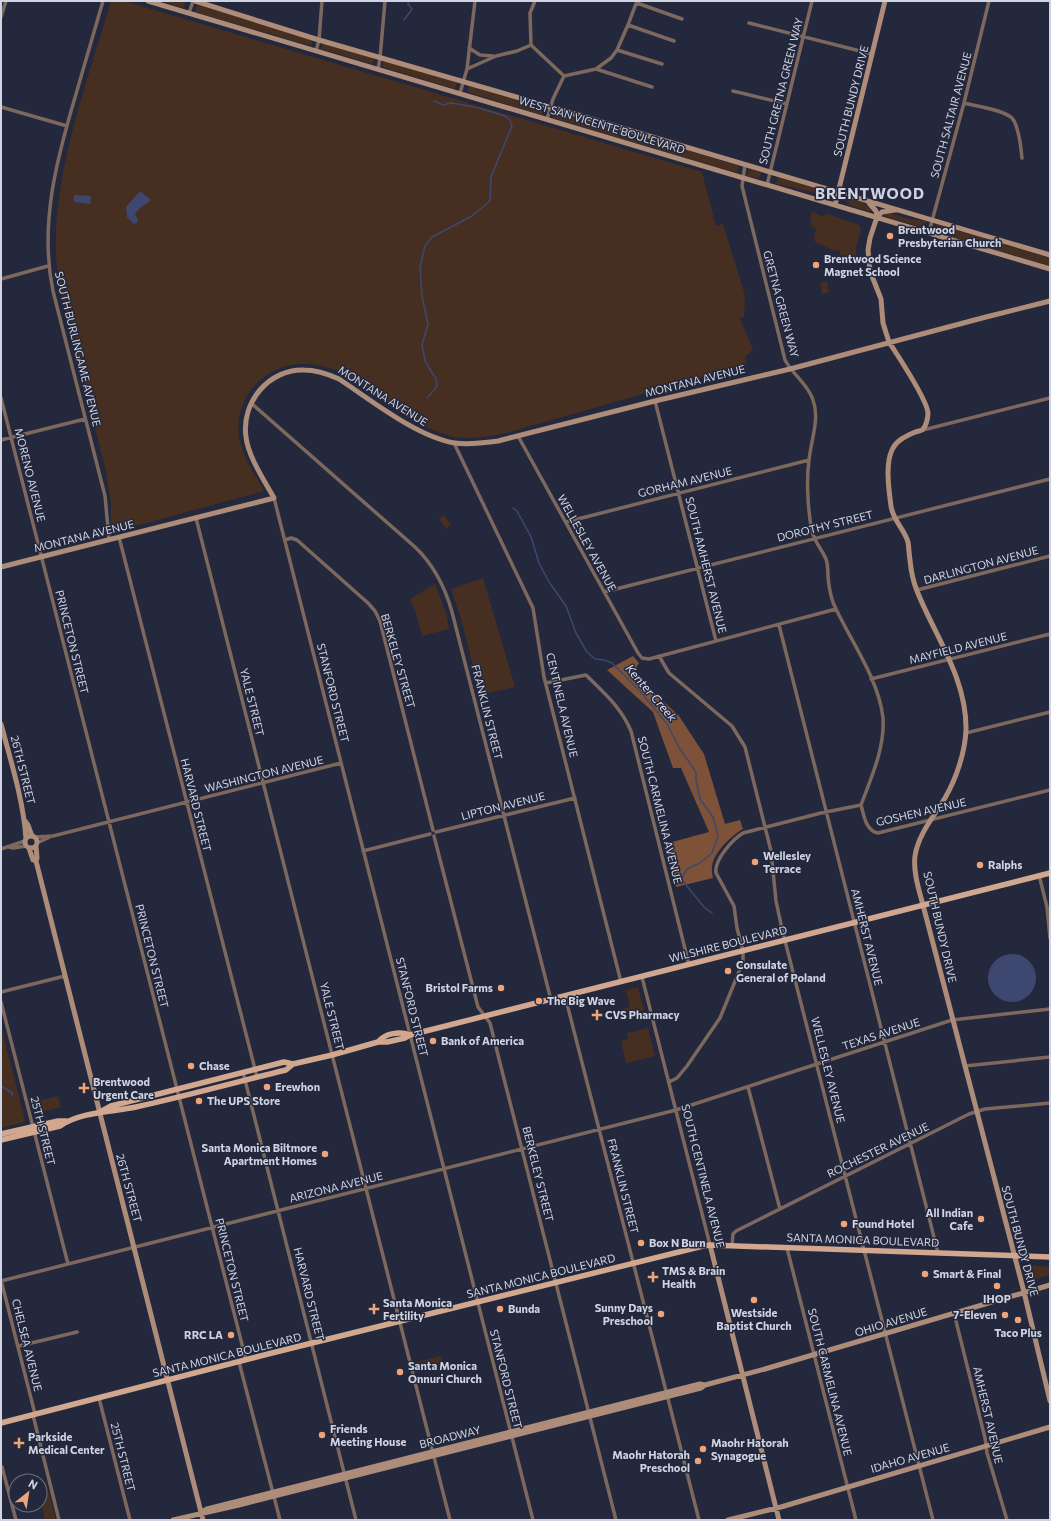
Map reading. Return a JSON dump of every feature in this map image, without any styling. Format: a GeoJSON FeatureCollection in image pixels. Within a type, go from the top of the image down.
{"type":"FeatureCollection","features":[{"type":"Feature","properties":{"kind":"main road","name":"WILSHIRE BOULEVARD"},"geometry":{"type":"LineString","coordinates":[[100,1112],[111,1106],[254,1069],[284,1062],[293,1064],[378,1042],[384,1043],[410,1035],[1050,872]]}},
{"type":"Feature","properties":{"kind":"main road","name":"WILSHIRE BOULEVARD"},"geometry":{"type":"LineString","coordinates":[[1,1134],[60,1126],[66,1121],[100,1112],[118,1110],[179,1097],[286,1070],[293,1064]]}},
{"type":"Feature","properties":{"kind":"main road","name":"WILSHIRE BOULEVARD"},"geometry":{"type":"LineString","coordinates":[[1,1140],[34,1129]]}},
{"type":"Feature","properties":{"kind":"main road","name":"SANTA MONICA BOULEVARD"},"geometry":{"type":"LineString","coordinates":[[1,1423],[312,1343],[710,1245],[1050,1257]]}},
{"type":"Feature","properties":{"kind":"street"},"geometry":{"type":"LineString","coordinates":[[1,17],[6,1]]}},
{"type":"Feature","properties":{"kind":"street","name":"SOUTH BURLINGAME AVENUE"},"geometry":{"type":"LineString","coordinates":[[103,1],[58,156],[51,194],[48,266],[105,496],[109,539]]}},
{"type":"Feature","properties":{"kind":"street","name":"WEST SAN VICENTE BOULEVARD"},"geometry":{"type":"LineString","coordinates":[[148,1],[1050,269]]}},
{"type":"Feature","properties":{"kind":"street"},"geometry":{"type":"LineString","coordinates":[[189,13],[194,1]]}},
{"type":"Feature","properties":{"kind":"street","name":"WEST SAN VICENTE BOULEVARD"},"geometry":{"type":"LineString","coordinates":[[194,1],[319,40],[1050,255]]}},
{"type":"Feature","properties":{"kind":"street"},"geometry":{"type":"LineString","coordinates":[[316,51],[319,40],[322,1]]}},
{"type":"Feature","properties":{"kind":"street"},"geometry":{"type":"LineString","coordinates":[[378,69],[385,1]]}},
{"type":"Feature","properties":{"kind":"street"},"geometry":{"type":"LineString","coordinates":[[460,93],[467,69],[475,1]]}},
{"type":"Feature","properties":{"kind":"street"},"geometry":{"type":"LineString","coordinates":[[535,1],[530,13],[529,22],[531,45],[564,76]]}},
{"type":"Feature","properties":{"kind":"street","name":"SOUTH GRETNA GREEN WAY"},"geometry":{"type":"LineString","coordinates":[[767,185],[812,1]]}},
{"type":"Feature","properties":{"kind":"street","name":"SOUTH BUNDY DRIVE"},"geometry":{"type":"LineString","coordinates":[[835,205],[885,1]]}},
{"type":"Feature","properties":{"kind":"street","name":"SOUTH SALTAIR AVENUE"},"geometry":{"type":"LineString","coordinates":[[929,232],[964,103],[989,1]]}},
{"type":"Feature","properties":{"kind":"street"},"geometry":{"type":"LineString","coordinates":[[564,76],[596,69],[611,58],[628,25],[637,2],[682,19]]}},
{"type":"Feature","properties":{"kind":"street"},"geometry":{"type":"LineString","coordinates":[[749,23],[872,54]]}},
{"type":"Feature","properties":{"kind":"street"},"geometry":{"type":"LineString","coordinates":[[628,25],[674,41]]}},
{"type":"Feature","properties":{"kind":"street"},"geometry":{"type":"LineString","coordinates":[[467,69],[496,56],[517,51],[531,45]]}},
{"type":"Feature","properties":{"kind":"street"},"geometry":{"type":"LineString","coordinates":[[470,48],[480,55],[496,56]]}},
{"type":"Feature","properties":{"kind":"street"},"geometry":{"type":"LineString","coordinates":[[616,50],[662,64]]}},
{"type":"Feature","properties":{"kind":"street"},"geometry":{"type":"LineString","coordinates":[[596,69],[652,87]]}},
{"type":"Feature","properties":{"kind":"street"},"geometry":{"type":"LineString","coordinates":[[547,119],[553,99],[564,76]]}},
{"type":"Feature","properties":{"kind":"street"},"geometry":{"type":"LineString","coordinates":[[733,91],[787,104]]}},
{"type":"Feature","properties":{"kind":"street"},"geometry":{"type":"LineString","coordinates":[[964,103],[1004,113],[1012,118],[1016,127],[1022,158]]}},
{"type":"Feature","properties":{"kind":"street"},"geometry":{"type":"LineString","coordinates":[[1,106],[67,126]]}},
{"type":"Feature","properties":{"kind":"street","name":"GRETNA GREEN WAY"},"geometry":{"type":"LineString","coordinates":[[745,165],[742,177],[742,186],[785,360],[790,369],[809,391],[815,404],[816,422],[809,460],[809,500],[812,533],[827,561],[830,591],[836,610],[871,679],[881,708],[883,729],[881,746],[874,772],[861,806]]}},
{"type":"Feature","properties":{"kind":"street"},"geometry":{"type":"LineString","coordinates":[[868,202],[876,211],[877,217]]}},
{"type":"Feature","properties":{"kind":"street"},"geometry":{"type":"LineString","coordinates":[[895,210],[882,212],[877,217],[870,238],[868,260],[870,271],[881,299],[883,323],[889,342],[926,406],[928,413],[927,422],[922,430]]}},
{"type":"Feature","properties":{"kind":"street"},"geometry":{"type":"LineString","coordinates":[[1,278],[48,266]]}},
{"type":"Feature","properties":{"kind":"street","name":"MONTANA AVENUE"},"geometry":{"type":"LineString","coordinates":[[1,567],[274,498],[248,445],[245,429],[246,415],[250,403],[262,387],[272,379],[292,371],[316,371],[339,379],[413,428],[428,435],[454,443],[478,444],[498,441],[655,401],[790,369],[1050,301]]}},
{"type":"Feature","properties":{"kind":"street","name":"MORENO AVENUE"},"geometry":{"type":"LineString","coordinates":[[1,398],[41,557]]}},
{"type":"Feature","properties":{"kind":"street"},"geometry":{"type":"LineString","coordinates":[[922,430],[1050,398]]}},
{"type":"Feature","properties":{"kind":"street","name":"SOUTH AMHERST AVENUE"},"geometry":{"type":"LineString","coordinates":[[655,401],[716,641]]}},
{"type":"Feature","properties":{"kind":"street","name":"FRANKLIN STREET"},"geometry":{"type":"LineString","coordinates":[[250,403],[422,554],[442,583],[452,612],[551,1000]]}},
{"type":"Feature","properties":{"kind":"street"},"geometry":{"type":"LineString","coordinates":[[1,440],[85,419]]}},
{"type":"Feature","properties":{"kind":"street","name":"SOUTH BUNDY DRIVE"},"geometry":{"type":"LineString","coordinates":[[922,430],[900,439],[890,454],[888,466],[891,507],[894,518],[908,542],[911,570],[917,590],[949,659],[963,700],[966,733],[955,776],[948,792],[921,836],[915,856],[916,875],[1013,1256],[1024,1292],[1050,1401]]}},
{"type":"Feature","properties":{"kind":"street","name":"WELLESLEY AVENUE"},"geometry":{"type":"LineString","coordinates":[[518,436],[638,653],[642,658],[649,659],[659,656],[669,674],[727,721],[745,747],[772,851],[776,901],[785,940],[933,1520]]}},
{"type":"Feature","properties":{"kind":"street","name":"CENTINELA AVENUE"},"geometry":{"type":"LineString","coordinates":[[454,443],[533,608],[546,683],[621,982]]}},
{"type":"Feature","properties":{"kind":"street","name":"GORHAM AVENUE"},"geometry":{"type":"LineString","coordinates":[[566,522],[809,460]]}},
{"type":"Feature","properties":{"kind":"street","name":"DOROTHY STREET"},"geometry":{"type":"LineString","coordinates":[[604,592],[1050,479]]}},
{"type":"Feature","properties":{"kind":"street","name":"STANFORD STREET"},"geometry":{"type":"LineString","coordinates":[[274,498],[533,1520]]}},
{"type":"Feature","properties":{"kind":"street","name":"YALE STREET"},"geometry":{"type":"LineString","coordinates":[[196,518],[450,1520]]}},
{"type":"Feature","properties":{"kind":"street","name":"HARVARD STREET"},"geometry":{"type":"LineString","coordinates":[[119,537],[257,1077]]}},
{"type":"Feature","properties":{"kind":"street","name":"BERKELEY STREET"},"geometry":{"type":"LineString","coordinates":[[284,540],[291,538],[297,540],[368,603],[375,611],[380,621],[478,1007],[490,1023],[616,1520]]}},
{"type":"Feature","properties":{"kind":"street","name":"DARLINGTON AVENUE"},"geometry":{"type":"LineString","coordinates":[[917,590],[1050,556]]}},
{"type":"Feature","properties":{"kind":"street","name":"PRINCETON STREET"},"geometry":{"type":"LineString","coordinates":[[41,557],[246,1360]]}},
{"type":"Feature","properties":{"kind":"street"},"geometry":{"type":"LineString","coordinates":[[659,656],[836,610]]}},
{"type":"Feature","properties":{"kind":"street","name":"AMHERST AVENUE"},"geometry":{"type":"LineString","coordinates":[[779,625],[938,1253]]}},
{"type":"Feature","properties":{"kind":"street","name":"MAYFIELD AVENUE"},"geometry":{"type":"LineString","coordinates":[[871,679],[1050,634]]}},
{"type":"Feature","properties":{"kind":"street","name":"SOUTH CARMELINA AVENUE"},"geometry":{"type":"LineString","coordinates":[[546,683],[586,675],[618,707],[626,719],[631,731],[689,965]]}},
{"type":"Feature","properties":{"kind":"street"},"geometry":{"type":"LineString","coordinates":[[966,733],[1050,712]]}},
{"type":"Feature","properties":{"kind":"street","name":"26TH STREET"},"geometry":{"type":"LineString","coordinates":[[1,724],[25,821],[26,843],[33,860],[36,861]]}},
{"type":"Feature","properties":{"kind":"street","name":"WASHINGTON AVENUE"},"geometry":{"type":"LineString","coordinates":[[36,844],[53,836],[341,763]]}},
{"type":"Feature","properties":{"kind":"street","name":"GOSHEN AVENUE"},"geometry":{"type":"LineString","coordinates":[[861,806],[868,828],[875,833],[894,830],[1050,790]]}},
{"type":"Feature","properties":{"kind":"street","name":"LIPTON AVENUE"},"geometry":{"type":"LineString","coordinates":[[363,851],[575,798]]}},
{"type":"Feature","properties":{"kind":"street"},"geometry":{"type":"LineString","coordinates":[[669,1082],[677,1078],[687,1066],[720,1018],[743,962],[743,951],[737,928],[734,906],[718,878],[715,868],[718,861],[738,836],[748,831],[766,828],[826,812],[861,806]]}},
{"type":"Feature","properties":{"kind":"street","name":"26TH STREET"},"geometry":{"type":"LineString","coordinates":[[25,821],[34,836],[36,844],[36,861],[203,1520]]}},
{"type":"Feature","properties":{"kind":"street"},"geometry":{"type":"LineString","coordinates":[[26,843],[34,836]]}},
{"type":"Feature","properties":{"kind":"street","name":"WASHINGTON AVENUE"},"geometry":{"type":"LineString","coordinates":[[34,836],[53,836]]}},
{"type":"Feature","properties":{"kind":"street"},"geometry":{"type":"LineString","coordinates":[[1,849],[9,847],[12,844],[36,844]]}},
{"type":"Feature","properties":{"kind":"street"},"geometry":{"type":"LineString","coordinates":[[1039,875],[1047,907],[1050,938]]}},
{"type":"Feature","properties":{"kind":"street"},"geometry":{"type":"LineString","coordinates":[[1,992],[65,976]]}},
{"type":"Feature","properties":{"kind":"street","name":"SOUTH CENTINELA AVENUE"},"geometry":{"type":"LineString","coordinates":[[642,977],[744,1375],[779,1520]]}},
{"type":"Feature","properties":{"kind":"street","name":"FRANKLIN STREET"},"geometry":{"type":"LineString","coordinates":[[565,996],[699,1520]]}},
{"type":"Feature","properties":{"kind":"street","name":"25TH STREET"},"geometry":{"type":"LineString","coordinates":[[1,1002],[68,1264]]}},
{"type":"Feature","properties":{"kind":"street","name":"TEXAS AVENUE"},"geometry":{"type":"LineString","coordinates":[[676,1110],[952,1020],[1050,1009]]}},
{"type":"Feature","properties":{"kind":"street"},"geometry":{"type":"LineString","coordinates":[[965,1066],[1050,1057]]}},
{"type":"Feature","properties":{"kind":"street","name":"HARVARD STREET"},"geometry":{"type":"LineString","coordinates":[[243,1072],[356,1520]]}},
{"type":"Feature","properties":{"kind":"street"},"geometry":{"type":"LineString","coordinates":[[748,1087],[780,1209]]}},
{"type":"Feature","properties":{"kind":"street","name":"ROCHESTER AVENUE"},"geometry":{"type":"LineString","coordinates":[[732,1246],[733,1234],[736,1230],[977,1111],[1050,1103]]}},
{"type":"Feature","properties":{"kind":"street","name":"ARIZONA AVENUE"},"geometry":{"type":"LineString","coordinates":[[1,1281],[676,1110]]}},
{"type":"Feature","properties":{"kind":"street","name":"SOUTH CARMELINA AVENUE"},"geometry":{"type":"LineString","coordinates":[[787,1248],[856,1520]]}},
{"type":"Feature","properties":{"kind":"street","name":"CHELSEA AVENUE"},"geometry":{"type":"LineString","coordinates":[[1,1281],[19,1346],[59,1520]]}},
{"type":"Feature","properties":{"kind":"street","name":"OHIO AVENUE"},"geometry":{"type":"LineString","coordinates":[[744,1375],[1050,1284]]}},
{"type":"Feature","properties":{"kind":"street","name":"AMHERST AVENUE"},"geometry":{"type":"LineString","coordinates":[[954,1313],[987,1446],[989,1460],[1007,1520]]}},
{"type":"Feature","properties":{"kind":"street"},"geometry":{"type":"LineString","coordinates":[[19,1346],[77,1332]]}},
{"type":"Feature","properties":{"kind":"street"},"geometry":{"type":"LineString","coordinates":[[239,1362],[280,1520]]}},
{"type":"Feature","properties":{"kind":"street","name":"BROADWAY"},"geometry":{"type":"LineString","coordinates":[[172,1520],[208,1513],[273,1494],[590,1414],[701,1388],[705,1385],[744,1375]]}},
{"type":"Feature","properties":{"kind":"street","name":"25TH STREET"},"geometry":{"type":"LineString","coordinates":[[99,1398],[130,1520]]}},
{"type":"Feature","properties":{"kind":"street","name":"IDAHO AVENUE"},"geometry":{"type":"LineString","coordinates":[[728,1520],[776,1508],[1050,1427]]}},
{"type":"Feature","properties":{"kind":"street"},"geometry":{"type":"LineString","coordinates":[[2,1467],[16,1520]]}},
{"type":"Feature","properties":{"kind":"shaded area"},"geometry":{"type":"Polygon","coordinates":[[[111,1],[124,1],[702,172],[716,226],[723,224],[745,295],[744,317],[740,318],[753,350],[745,357],[747,364],[506,433],[467,438],[449,436],[407,417],[336,370],[311,364],[282,367],[265,376],[258,382],[247,396],[241,409],[238,431],[239,438],[248,463],[264,491],[115,531],[111,524],[111,502],[105,468],[59,284],[56,253],[60,190],[66,158],[83,94],[111,1]]]}},
{"type":"Feature","properties":{"kind":"shaded area"},"geometry":{"type":"Polygon","coordinates":[[[159,1],[186,1],[183,8],[159,1]]]}},
{"type":"Feature","properties":{"kind":"shaded area"},"geometry":{"type":"Polygon","coordinates":[[[197,5],[313,39],[311,46],[195,12],[197,5]]]}},
{"type":"Feature","properties":{"kind":"shaded area"},"geometry":{"type":"Polygon","coordinates":[[[323,42],[374,57],[372,64],[321,49],[323,42]]]}},
{"type":"Feature","properties":{"kind":"shaded area"},"geometry":{"type":"Polygon","coordinates":[[[384,60],[457,82],[455,89],[382,67],[384,60]]]}},
{"type":"Feature","properties":{"kind":"shaded area"},"geometry":{"type":"Polygon","coordinates":[[[469,86],[544,108],[542,115],[467,92],[469,86]]]}},
{"type":"Feature","properties":{"kind":"shaded area"},"geometry":{"type":"Polygon","coordinates":[[[555,111],[739,166],[737,173],[553,118],[555,111]]]}},
{"type":"Feature","properties":{"kind":"shaded area"},"geometry":{"type":"Polygon","coordinates":[[[749,168],[761,172],[759,179],[747,176],[749,168]]]}},
{"type":"Feature","properties":{"kind":"shaded area"},"geometry":{"type":"Polygon","coordinates":[[[778,177],[831,193],[830,197],[776,184],[778,177]]]}},
{"type":"Feature","properties":{"kind":"shaded area"},"geometry":{"type":"Polygon","coordinates":[[[844,197],[861,202],[871,208],[871,212],[851,206],[844,200],[844,197]]]}},
{"type":"Feature","properties":{"kind":"shaded area"},"geometry":{"type":"Polygon","coordinates":[[[812,211],[821,216],[828,214],[859,225],[861,229],[856,248],[857,261],[840,260],[840,251],[832,250],[815,242],[814,237],[816,229],[812,227],[810,217],[812,211]]]}},
{"type":"Feature","properties":{"kind":"shaded area"},"geometry":{"type":"Polygon","coordinates":[[[885,213],[926,221],[924,228],[884,216],[885,213]]]}},
{"type":"Feature","properties":{"kind":"shaded area"},"geometry":{"type":"Polygon","coordinates":[[[936,224],[1050,258],[1050,266],[934,231],[936,224]]]}},
{"type":"Feature","properties":{"kind":"shaded area"},"geometry":{"type":"Polygon","coordinates":[[[827,281],[829,292],[822,294],[820,283],[827,281]]]}},
{"type":"Feature","properties":{"kind":"shaded area"},"geometry":{"type":"Polygon","coordinates":[[[444,515],[451,525],[446,529],[439,519],[444,515]]]}},
{"type":"Feature","properties":{"kind":"shaded area"},"geometry":{"type":"Polygon","coordinates":[[[483,578],[515,687],[480,695],[462,622],[451,589],[483,578]]]}},
{"type":"Feature","properties":{"kind":"shaded area"},"geometry":{"type":"Polygon","coordinates":[[[435,584],[446,612],[449,629],[422,636],[415,610],[410,599],[435,584]]]}},
{"type":"Feature","properties":{"kind":"shaded area"},"geometry":{"type":"Polygon","coordinates":[[[633,656],[639,663],[633,673],[679,716],[704,754],[725,824],[740,820],[743,829],[725,843],[715,858],[712,866],[713,878],[676,887],[665,844],[709,832],[681,768],[673,768],[653,712],[607,670],[633,656]]]}},
{"type":"Feature","properties":{"kind":"shaded area"},"geometry":{"type":"Polygon","coordinates":[[[638,987],[644,1010],[620,1017],[618,1010],[630,1007],[626,990],[638,987]]]}},
{"type":"Feature","properties":{"kind":"shaded area"},"geometry":{"type":"Polygon","coordinates":[[[1,1026],[25,1120],[24,1122],[1,1128],[1,1026]]]}},
{"type":"Feature","properties":{"kind":"shaded area"},"geometry":{"type":"Polygon","coordinates":[[[648,1028],[655,1056],[626,1063],[621,1041],[628,1039],[627,1033],[648,1028]]]}},
{"type":"Feature","properties":{"kind":"shaded area"},"geometry":{"type":"Polygon","coordinates":[[[58,1096],[61,1107],[38,1113],[35,1102],[58,1096]]]}},
{"type":"Feature","properties":{"kind":"shaded area"},"geometry":{"type":"Polygon","coordinates":[[[1029,1265],[1050,1267],[1050,1275],[1033,1280],[1028,1277],[1026,1270],[1029,1265]]]}},
{"type":"Feature","properties":{"kind":"shaded area"},"geometry":{"type":"Polygon","coordinates":[[[441,1356],[443,1365],[418,1370],[416,1362],[441,1356]]]}},
{"type":"Feature","properties":{"kind":"shaded area"},"geometry":{"type":"Polygon","coordinates":[[[48,1490],[56,1520],[45,1520],[43,1513],[48,1513],[48,1490]]]}},
{"type":"Feature","properties":{"kind":"water"},"geometry":{"type":"Polygon","coordinates":[[[140,191],[151,200],[135,214],[138,220],[137,223],[134,224],[127,217],[126,207],[140,191]]]}},
{"type":"Feature","properties":{"kind":"water"},"geometry":{"type":"Polygon","coordinates":[[[74,195],[91,196],[90,204],[74,202],[74,195]]]}},
{"type":"Feature","properties":{"kind":"water"},"geometry":{"type":"Polygon","coordinates":[[[1007,954],[1017,954],[1026,958],[1032,964],[1035,969],[1035,987],[1026,998],[1017,1002],[1007,1002],[998,998],[992,992],[988,983],[988,973],[992,964],[998,958],[1007,954]]]}},
{"type":"Feature","properties":{"kind":"waterway","name":"Kenter Creek"},"geometry":{"type":"LineString","coordinates":[[404,20],[412,9],[408,4],[408,1]]}},
{"type":"Feature","properties":{"kind":"waterway","name":"Kenter Creek"},"geometry":{"type":"LineString","coordinates":[[427,398],[437,386],[436,379],[425,361],[422,345],[428,324],[422,296],[420,267],[425,246],[432,237],[472,216],[490,201],[491,177],[512,126],[510,120],[505,116],[479,108],[451,103],[443,105],[434,101]]}},
{"type":"Feature","properties":{"kind":"waterway","name":"Kenter Creek"},"geometry":{"type":"LineString","coordinates":[[513,508],[517,511],[531,537],[539,563],[549,582],[566,606],[576,633],[587,652],[595,659],[612,663],[639,690],[667,724],[680,749],[696,772],[700,799],[713,817],[718,836],[712,853],[700,863],[687,869],[682,880],[704,907],[712,913]]}},
{"type":"Feature","properties":{"kind":"waterway"},"geometry":{"type":"LineString","coordinates":[[1,1086],[12,1093],[12,1096]]}},
{"type":"Feature","properties":{"kind":"place","name":"Brentwood Presbyterian Church"},"geometry":{"type":"Point","coordinates":[890,236]}},
{"type":"Feature","properties":{"kind":"place","name":"Brentwood Science Magnet School"},"geometry":{"type":"Point","coordinates":[816,265]}},
{"type":"Feature","properties":{"kind":"place","name":"Wellesley Terrace"},"geometry":{"type":"Point","coordinates":[755,862]}},
{"type":"Feature","properties":{"kind":"place","name":"Ralphs"},"geometry":{"type":"Point","coordinates":[980,865]}},
{"type":"Feature","properties":{"kind":"place","name":"Consulate General of Poland"},"geometry":{"type":"Point","coordinates":[728,971]}},
{"type":"Feature","properties":{"kind":"place","name":"Bristol Farms"},"geometry":{"type":"Point","coordinates":[501,988]}},
{"type":"Feature","properties":{"kind":"place","name":"The Big Wave"},"geometry":{"type":"Point","coordinates":[539,1001]}},
{"type":"Feature","properties":{"kind":"place","name":"CVS Pharmacy"},"geometry":{"type":"Point","coordinates":[597,1015]}},
{"type":"Feature","properties":{"kind":"place","name":"Bank of America"},"geometry":{"type":"Point","coordinates":[433,1041]}},
{"type":"Feature","properties":{"kind":"place","name":"Chase"},"geometry":{"type":"Point","coordinates":[191,1066]}},
{"type":"Feature","properties":{"kind":"place","name":"Erewhon"},"geometry":{"type":"Point","coordinates":[267,1087]}},
{"type":"Feature","properties":{"kind":"place","name":"Brentwood Urgent Care"},"geometry":{"type":"Point","coordinates":[84,1088]}},
{"type":"Feature","properties":{"kind":"place","name":"The UPS Store"},"geometry":{"type":"Point","coordinates":[199,1101]}},
{"type":"Feature","properties":{"kind":"place","name":"Santa Monica Biltmore Apartment Homes"},"geometry":{"type":"Point","coordinates":[325,1154]}},
{"type":"Feature","properties":{"kind":"place","name":"All Indian Cafe"},"geometry":{"type":"Point","coordinates":[981,1219]}},
{"type":"Feature","properties":{"kind":"place","name":"Found Hotel"},"geometry":{"type":"Point","coordinates":[844,1224]}},
{"type":"Feature","properties":{"kind":"place","name":"Box N Burn"},"geometry":{"type":"Point","coordinates":[641,1243]}},
{"type":"Feature","properties":{"kind":"place","name":"Smart & Final"},"geometry":{"type":"Point","coordinates":[925,1274]}},
{"type":"Feature","properties":{"kind":"place","name":"TMS & Brain Health"},"geometry":{"type":"Point","coordinates":[653,1277]}},
{"type":"Feature","properties":{"kind":"place","name":"IHOP"},"geometry":{"type":"Point","coordinates":[997,1286]}},
{"type":"Feature","properties":{"kind":"place","name":"Westside Baptist Church"},"geometry":{"type":"Point","coordinates":[754,1300]}},
{"type":"Feature","properties":{"kind":"place","name":"Santa Monica Fertility"},"geometry":{"type":"Point","coordinates":[374,1309]}},
{"type":"Feature","properties":{"kind":"place","name":"Bunda"},"geometry":{"type":"Point","coordinates":[500,1309]}},
{"type":"Feature","properties":{"kind":"place","name":"Sunny Days Preschool"},"geometry":{"type":"Point","coordinates":[661,1314]}},
{"type":"Feature","properties":{"kind":"place","name":"7-Eleven"},"geometry":{"type":"Point","coordinates":[1005,1315]}},
{"type":"Feature","properties":{"kind":"place","name":"Taco Plus"},"geometry":{"type":"Point","coordinates":[1018,1320]}},
{"type":"Feature","properties":{"kind":"place","name":"RRC LA"},"geometry":{"type":"Point","coordinates":[231,1335]}},
{"type":"Feature","properties":{"kind":"place","name":"Santa Monica Onnuri Church"},"geometry":{"type":"Point","coordinates":[400,1372]}},
{"type":"Feature","properties":{"kind":"place","name":"Friends Meeting House"},"geometry":{"type":"Point","coordinates":[322,1435]}},
{"type":"Feature","properties":{"kind":"place","name":"Parkside Medical Center"},"geometry":{"type":"Point","coordinates":[19,1443]}},
{"type":"Feature","properties":{"kind":"place","name":"Maohr Hatorah Synagogue"},"geometry":{"type":"Point","coordinates":[703,1449]}},
{"type":"Feature","properties":{"kind":"place","name":"Maohr Hatorah Preschool"},"geometry":{"type":"Point","coordinates":[698,1461]}},
{"type":"Feature","properties":{"kind":"district","name":"BRENTWOOD"},"geometry":{"type":"Point","coordinates":[870,194]}}]}
